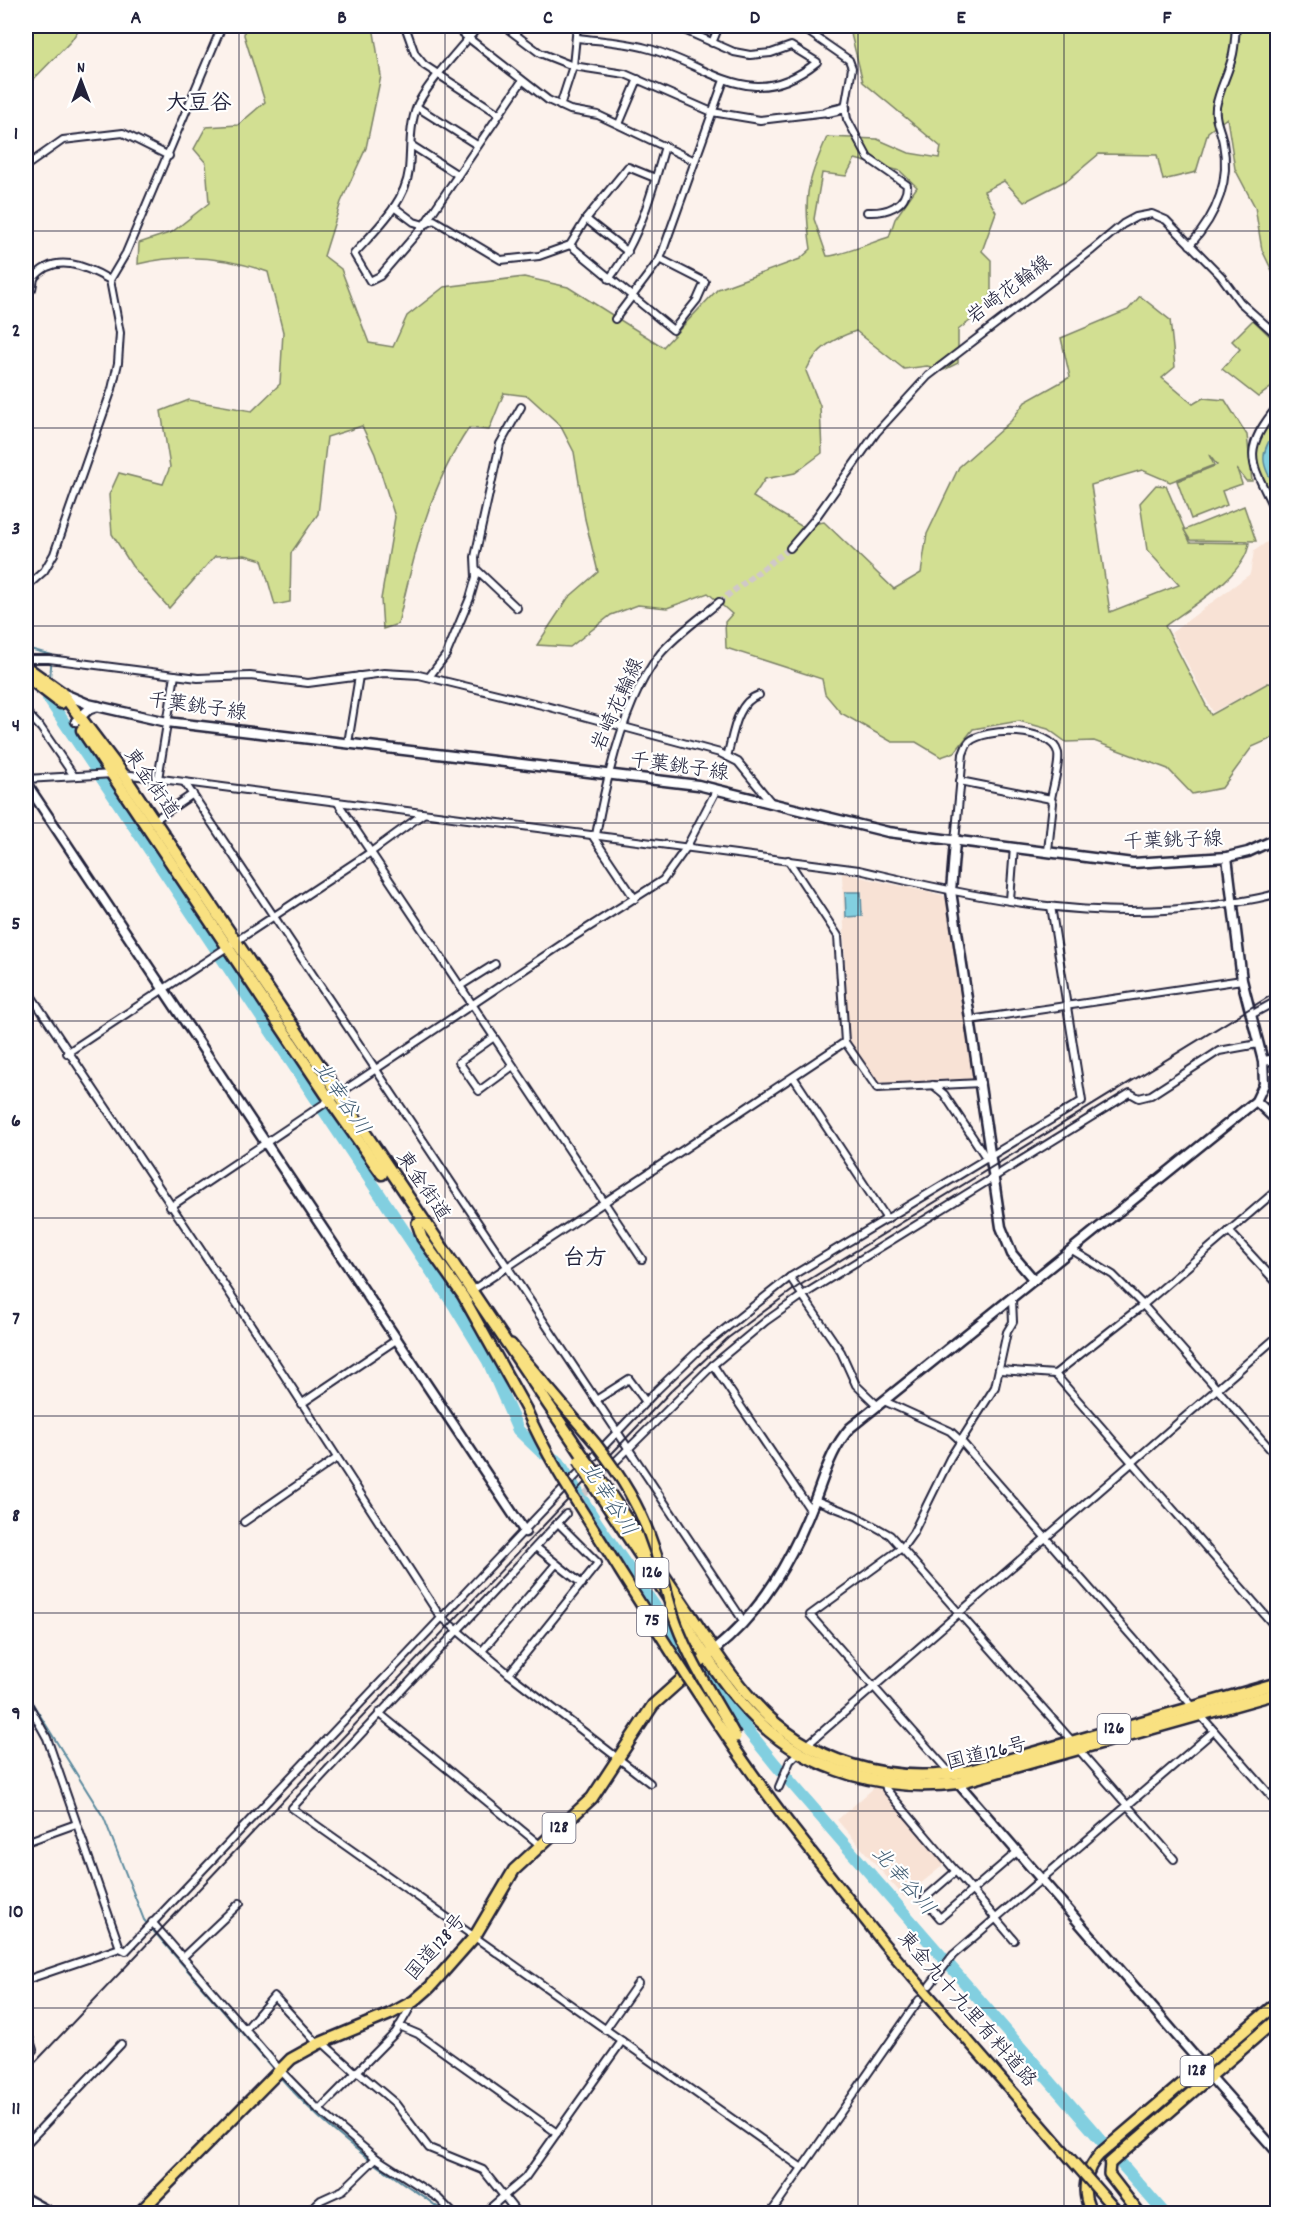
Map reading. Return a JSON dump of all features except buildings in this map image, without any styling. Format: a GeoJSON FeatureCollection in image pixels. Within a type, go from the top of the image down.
{"type":"FeatureCollection","features":[{"type":"Feature","properties":{"kind":"highway","name":"東金街道"},"geometry":{"type":"LineString","coordinates":[[26,667],[61,692],[417,1223],[581,1459]]}},
{"type":"Feature","properties":{"kind":"highway","name":"東金街道"},"geometry":{"type":"LineString","coordinates":[[26,676],[56,698],[78,719]]}},
{"type":"Feature","properties":{"kind":"highway","name":"東金街道"},"geometry":{"type":"LineString","coordinates":[[333,1097],[471,1291],[711,1654]]}},
{"type":"Feature","properties":{"kind":"highway","name":"国道126号"},"geometry":{"type":"LineString","coordinates":[[711,1654],[754,1703],[803,1749],[834,1768],[885,1783],[924,1785],[954,1779],[1196,1711],[1278,1683]]}},
{"type":"Feature","properties":{"kind":"highway","name":"国道128号"},"geometry":{"type":"LineString","coordinates":[[138,2214],[291,2059],[320,2043],[390,2014],[414,2001],[475,1936],[509,1878],[540,1845],[592,1798],[653,1705],[711,1654]]}},
{"type":"Feature","properties":{"kind":"highway","name":"国道126号"},"geometry":{"type":"LineString","coordinates":[[1196,1711],[1278,1694]]}},
{"type":"Feature","properties":{"kind":"highway","name":"国道126号"},"geometry":{"type":"LineString","coordinates":[[803,1749],[864,1769],[897,1775],[954,1779]]}},
{"type":"Feature","properties":{"kind":"highway","name":"128"},"geometry":{"type":"LineString","coordinates":[[1101,2153],[1278,2002]]}},
{"type":"Feature","properties":{"kind":"highway","name":"128"},"geometry":{"type":"LineString","coordinates":[[1110,2163],[1278,2018]]}},
{"type":"Feature","properties":{"kind":"highway"},"geometry":{"type":"LineString","coordinates":[[1203,2067],[1210,2076]]}},
{"type":"Feature","properties":{"kind":"highway"},"geometry":{"type":"LineString","coordinates":[[1117,2141],[1125,2149]]}},
{"type":"Feature","properties":{"kind":"main road","name":"東金九十九里有料道路"},"geometry":{"type":"LineString","coordinates":[[417,1223],[422,1238],[463,1296],[526,1409],[564,1484],[768,1795],[884,1944],[1119,2214]]}},
{"type":"Feature","properties":{"kind":"main road","name":"東金九十九里有料道路"},"geometry":{"type":"LineString","coordinates":[[502,1337],[516,1348],[596,1444],[626,1485],[646,1525],[675,1621],[689,1654],[740,1744],[791,1826]]}},
{"type":"Feature","properties":{"kind":"main road"},"geometry":{"type":"LineString","coordinates":[[1093,2214],[1086,2200],[1085,2183],[1090,2167],[1101,2153]]}},
{"type":"Feature","properties":{"kind":"main road"},"geometry":{"type":"LineString","coordinates":[[1110,2163],[1109,2174],[1140,2214]]}},
{"type":"Feature","properties":{"kind":"street"},"geometry":{"type":"LineString","coordinates":[[26,587],[44,571],[54,554],[112,389],[118,363],[120,333],[110,280],[126,253],[169,156],[198,79],[222,26]]}},
{"type":"Feature","properties":{"kind":"street"},"geometry":{"type":"LineString","coordinates":[[405,26],[415,54],[439,76],[499,114]]}},
{"type":"Feature","properties":{"kind":"street"},"geometry":{"type":"LineString","coordinates":[[453,26],[522,81],[560,106],[619,124],[695,161]]}},
{"type":"Feature","properties":{"kind":"street"},"geometry":{"type":"LineString","coordinates":[[479,26],[417,107],[409,173],[394,207],[354,254],[369,280],[381,276],[424,225],[522,81]]}},
{"type":"Feature","properties":{"kind":"street"},"geometry":{"type":"LineString","coordinates":[[504,26],[540,52],[573,66],[638,79],[712,112],[760,120],[845,108]]}},
{"type":"Feature","properties":{"kind":"street"},"geometry":{"type":"LineString","coordinates":[[560,106],[573,66],[578,38],[577,26]]}},
{"type":"Feature","properties":{"kind":"street"},"geometry":{"type":"LineString","coordinates":[[578,38],[647,48],[724,80],[748,86],[772,84],[798,75],[817,62],[791,46],[771,53],[750,55],[712,43],[675,26]]}},
{"type":"Feature","properties":{"kind":"street"},"geometry":{"type":"LineString","coordinates":[[712,43],[718,26]]}},
{"type":"Feature","properties":{"kind":"street"},"geometry":{"type":"LineString","coordinates":[[800,26],[849,60],[852,68],[845,108],[847,119],[868,158],[907,185],[907,193],[891,209],[885,213],[867,212]]}},
{"type":"Feature","properties":{"kind":"street"},"geometry":{"type":"LineString","coordinates":[[1190,244],[1208,224],[1219,199],[1225,171],[1223,142],[1215,122],[1216,106],[1233,57],[1236,26]]}},
{"type":"Feature","properties":{"kind":"street"},"geometry":{"type":"LineString","coordinates":[[619,124],[638,79]]}},
{"type":"Feature","properties":{"kind":"street"},"geometry":{"type":"LineString","coordinates":[[615,319],[633,299],[660,260],[724,80]]}},
{"type":"Feature","properties":{"kind":"street"},"geometry":{"type":"LineString","coordinates":[[417,107],[477,145]]}},
{"type":"Feature","properties":{"kind":"street"},"geometry":{"type":"LineString","coordinates":[[26,171],[27,166],[63,140],[123,133],[169,156]]}},
{"type":"Feature","properties":{"kind":"street"},"geometry":{"type":"LineString","coordinates":[[411,145],[458,175]]}},
{"type":"Feature","properties":{"kind":"street"},"geometry":{"type":"LineString","coordinates":[[609,279],[628,252],[656,178],[665,146]]}},
{"type":"Feature","properties":{"kind":"street"},"geometry":{"type":"LineString","coordinates":[[394,207],[414,222],[424,225],[434,220],[501,260],[539,256],[570,245],[586,219],[628,167],[656,178]]}},
{"type":"Feature","properties":{"kind":"street","name":"岩崎花輪線"},"geometry":{"type":"LineString","coordinates":[[790,548],[814,520],[876,433],[927,376],[1123,224],[1144,214],[1160,216],[1221,276],[1240,302],[1278,336]]}},
{"type":"Feature","properties":{"kind":"street"},"geometry":{"type":"LineString","coordinates":[[586,219],[628,252]]}},
{"type":"Feature","properties":{"kind":"street"},"geometry":{"type":"LineString","coordinates":[[570,245],[673,330],[687,314],[705,282],[660,260]]}},
{"type":"Feature","properties":{"kind":"street"},"geometry":{"type":"LineString","coordinates":[[26,260],[34,278]]}},
{"type":"Feature","properties":{"kind":"street"},"geometry":{"type":"LineString","coordinates":[[26,292],[32,289],[34,278],[44,266],[69,262],[110,280]]}},
{"type":"Feature","properties":{"kind":"street"},"geometry":{"type":"LineString","coordinates":[[1278,406],[1261,426],[1251,449],[1253,466],[1278,518]]}},
{"type":"Feature","properties":{"kind":"street"},"geometry":{"type":"LineString","coordinates":[[429,677],[446,655],[456,636],[470,598],[480,534],[500,444],[521,407]]}},
{"type":"Feature","properties":{"kind":"street"},"geometry":{"type":"LineString","coordinates":[[476,569],[492,588],[517,608]]}},
{"type":"Feature","properties":{"kind":"street","name":"岩崎花輪線"},"geometry":{"type":"LineString","coordinates":[[594,835],[607,775],[640,688],[659,655],[675,638],[719,602]]}},
{"type":"Feature","properties":{"kind":"street"},"geometry":{"type":"LineString","coordinates":[[26,659],[50,659],[198,678],[274,678],[308,683],[402,673],[429,677],[546,706],[727,757],[738,762],[750,774],[770,801]]}},
{"type":"Feature","properties":{"kind":"street"},"geometry":{"type":"LineString","coordinates":[[158,779],[175,675]]}},
{"type":"Feature","properties":{"kind":"street"},"geometry":{"type":"LineString","coordinates":[[348,743],[359,676]]}},
{"type":"Feature","properties":{"kind":"street","name":"千葉銚子線"},"geometry":{"type":"LineString","coordinates":[[61,692],[99,706],[167,722],[717,789],[870,828],[955,842],[1048,851],[1133,863],[1227,857],[1248,852],[1278,838]]}},
{"type":"Feature","properties":{"kind":"street"},"geometry":{"type":"LineString","coordinates":[[727,757],[742,706],[750,698],[759,695]]}},
{"type":"Feature","properties":{"kind":"street"},"geometry":{"type":"LineString","coordinates":[[78,719],[99,706]]}},
{"type":"Feature","properties":{"kind":"street"},"geometry":{"type":"LineString","coordinates":[[26,712],[41,728],[74,776]]}},
{"type":"Feature","properties":{"kind":"street"},"geometry":{"type":"LineString","coordinates":[[1034,1280],[1012,1254],[1005,1241],[989,1158],[981,1083],[951,891],[963,754],[968,743],[1004,731],[1035,735],[1052,743],[1058,753],[1051,799],[1053,803],[1048,851]]}},
{"type":"Feature","properties":{"kind":"street"},"geometry":{"type":"LineString","coordinates":[[525,1532],[265,1144],[26,781],[117,774],[158,779],[859,870],[951,891],[1091,911],[1160,911],[1231,903],[1278,893]]}},
{"type":"Feature","properties":{"kind":"street"},"geometry":{"type":"LineString","coordinates":[[960,781],[1051,799]]}},
{"type":"Feature","properties":{"kind":"street"},"geometry":{"type":"LineString","coordinates":[[185,783],[272,917],[744,1622]]}},
{"type":"Feature","properties":{"kind":"street"},"geometry":{"type":"LineString","coordinates":[[170,1208],[333,1097],[663,880],[686,848],[717,789]]}},
{"type":"Feature","properties":{"kind":"street"},"geometry":{"type":"LineString","coordinates":[[159,817],[193,794]]}},
{"type":"Feature","properties":{"kind":"street"},"geometry":{"type":"LineString","coordinates":[[338,803],[642,1259]]}},
{"type":"Feature","properties":{"kind":"street"},"geometry":{"type":"LineString","coordinates":[[68,1053],[371,852],[423,814]]}},
{"type":"Feature","properties":{"kind":"street"},"geometry":{"type":"LineString","coordinates":[[594,835],[635,899]]}},
{"type":"Feature","properties":{"kind":"street"},"geometry":{"type":"LineString","coordinates":[[1010,900],[1014,847]]}},
{"type":"Feature","properties":{"kind":"street"},"geometry":{"type":"LineString","coordinates":[[711,1654],[762,1603],[773,1586],[811,1510],[837,1444],[850,1428],[1256,1101],[1264,1084],[1263,1061],[1242,980],[1227,857]]}},
{"type":"Feature","properties":{"kind":"street"},"geometry":{"type":"LineString","coordinates":[[788,860],[838,936],[844,1042],[877,1088],[981,1083]]}},
{"type":"Feature","properties":{"kind":"street"},"geometry":{"type":"LineString","coordinates":[[26,1700],[47,1738],[120,1948],[126,1951],[525,1532],[617,1432],[701,1348],[790,1278],[1082,1101],[1051,906]]}},
{"type":"Feature","properties":{"kind":"street"},"geometry":{"type":"LineString","coordinates":[[460,986],[495,964]]}},
{"type":"Feature","properties":{"kind":"street"},"geometry":{"type":"LineString","coordinates":[[970,1020],[1242,980]]}},
{"type":"Feature","properties":{"kind":"street"},"geometry":{"type":"LineString","coordinates":[[26,988],[443,1617],[509,1674],[650,1783]]}},
{"type":"Feature","properties":{"kind":"street"},"geometry":{"type":"LineString","coordinates":[[1251,1015],[1278,1000]]}},
{"type":"Feature","properties":{"kind":"street"},"geometry":{"type":"LineString","coordinates":[[494,1037],[459,1062],[479,1091],[513,1066]]}},
{"type":"Feature","properties":{"kind":"street"},"geometry":{"type":"LineString","coordinates":[[471,1291],[794,1078],[844,1042]]}},
{"type":"Feature","properties":{"kind":"street"},"geometry":{"type":"LineString","coordinates":[[615,1462],[713,1365],[803,1295],[1131,1093],[1139,1098],[1150,1095],[1219,1051],[1258,1044]]}},
{"type":"Feature","properties":{"kind":"street"},"geometry":{"type":"LineString","coordinates":[[1263,1061],[1278,1059]]}},
{"type":"Feature","properties":{"kind":"street"},"geometry":{"type":"LineString","coordinates":[[794,1078],[887,1219]]}},
{"type":"Feature","properties":{"kind":"street"},"geometry":{"type":"LineString","coordinates":[[933,1085],[944,1094],[989,1158]]}},
{"type":"Feature","properties":{"kind":"street"},"geometry":{"type":"LineString","coordinates":[[1256,1101],[1274,1118],[1278,1129]]}},
{"type":"Feature","properties":{"kind":"street"},"geometry":{"type":"LineString","coordinates":[[1000,1370],[1055,1374],[1143,1305],[1278,1189]]}},
{"type":"Feature","properties":{"kind":"street"},"geometry":{"type":"LineString","coordinates":[[1229,1231],[1278,1284]]}},
{"type":"Feature","properties":{"kind":"street"},"geometry":{"type":"LineString","coordinates":[[1072,1250],[1113,1275],[1143,1305],[1278,1458]]}},
{"type":"Feature","properties":{"kind":"street"},"geometry":{"type":"LineString","coordinates":[[790,1278],[845,1360],[856,1385],[881,1403],[950,1431],[961,1441],[1278,1804]]}},
{"type":"Feature","properties":{"kind":"street"},"geometry":{"type":"LineString","coordinates":[[1012,1299],[1013,1322],[1004,1346],[995,1387],[961,1441],[913,1533],[903,1547],[810,1615],[1203,2067]]}},
{"type":"Feature","properties":{"kind":"street"},"geometry":{"type":"LineString","coordinates":[[779,1787],[787,1769],[803,1749],[1278,1336]]}},
{"type":"Feature","properties":{"kind":"street"},"geometry":{"type":"LineString","coordinates":[[301,1404],[396,1340]]}},
{"type":"Feature","properties":{"kind":"street"},"geometry":{"type":"LineString","coordinates":[[713,1365],[811,1510]]}},
{"type":"Feature","properties":{"kind":"street"},"geometry":{"type":"LineString","coordinates":[[1055,1374],[1278,1630]]}},
{"type":"Feature","properties":{"kind":"street"},"geometry":{"type":"LineString","coordinates":[[596,1400],[629,1378],[646,1402]]}},
{"type":"Feature","properties":{"kind":"street"},"geometry":{"type":"LineString","coordinates":[[244,1522],[337,1458]]}},
{"type":"Feature","properties":{"kind":"street"},"geometry":{"type":"LineString","coordinates":[[815,1500],[871,1523],[903,1547],[1174,1859]]}},
{"type":"Feature","properties":{"kind":"street"},"geometry":{"type":"LineString","coordinates":[[566,1514],[459,1632],[292,1808],[802,2168]]}},
{"type":"Feature","properties":{"kind":"street"},"geometry":{"type":"LineString","coordinates":[[509,1674],[598,1563],[559,1524]]}},
{"type":"Feature","properties":{"kind":"street"},"geometry":{"type":"LineString","coordinates":[[537,1548],[582,1584]]}},
{"type":"Feature","properties":{"kind":"street"},"geometry":{"type":"LineString","coordinates":[[482,1651],[556,1564]]}},
{"type":"Feature","properties":{"kind":"street"},"geometry":{"type":"LineString","coordinates":[[380,1713],[540,1845]]}},
{"type":"Feature","properties":{"kind":"street"},"geometry":{"type":"LineString","coordinates":[[930,1986],[941,1968],[953,1955],[1214,1731]]}},
{"type":"Feature","properties":{"kind":"street"},"geometry":{"type":"LineString","coordinates":[[885,1783],[886,1789],[1014,1940]]}},
{"type":"Feature","properties":{"kind":"street"},"geometry":{"type":"LineString","coordinates":[[26,1842],[76,1824]]}},
{"type":"Feature","properties":{"kind":"street"},"geometry":{"type":"LineString","coordinates":[[956,1871],[924,1899],[940,1918],[1017,1852]]}},
{"type":"Feature","properties":{"kind":"street"},"geometry":{"type":"LineString","coordinates":[[183,1957],[240,1903]]}},
{"type":"Feature","properties":{"kind":"street"},"geometry":{"type":"LineString","coordinates":[[152,1922],[279,2069],[319,2110],[376,2158],[438,2198],[454,2214]]}},
{"type":"Feature","properties":{"kind":"street"},"geometry":{"type":"LineString","coordinates":[[26,1980],[120,1948]]}},
{"type":"Feature","properties":{"kind":"street"},"geometry":{"type":"LineString","coordinates":[[605,2030],[638,1983]]}},
{"type":"Feature","properties":{"kind":"street"},"geometry":{"type":"LineString","coordinates":[[246,2029],[274,1996],[320,2043],[395,2103],[429,2148],[483,2170],[518,2214]]}},
{"type":"Feature","properties":{"kind":"street"},"geometry":{"type":"LineString","coordinates":[[770,2214],[919,2000]]}},
{"type":"Feature","properties":{"kind":"street"},"geometry":{"type":"LineString","coordinates":[[319,2110],[399,2026],[414,2001]]}},
{"type":"Feature","properties":{"kind":"street"},"geometry":{"type":"LineString","coordinates":[[399,2026],[418,2034],[557,2133]]}},
{"type":"Feature","properties":{"kind":"street"},"geometry":{"type":"LineString","coordinates":[[26,2027],[33,2050],[26,2057]]}},
{"type":"Feature","properties":{"kind":"street"},"geometry":{"type":"LineString","coordinates":[[483,2214],[525,2178],[622,2041]]}},
{"type":"Feature","properties":{"kind":"street"},"geometry":{"type":"LineString","coordinates":[[26,2144],[121,2044]]}},
{"type":"Feature","properties":{"kind":"street"},"geometry":{"type":"LineString","coordinates":[[1210,2076],[1278,2153]]}},
{"type":"Feature","properties":{"kind":"street"},"geometry":{"type":"LineString","coordinates":[[305,2214],[321,2200],[343,2190],[376,2158]]}},
{"type":"Feature","properties":{"kind":"street"},"geometry":{"type":"LineString","coordinates":[[26,2199],[53,2214]]}},
{"type":"Feature","properties":{"kind":"shaded area"},"geometry":{"type":"Polygon","coordinates":[[[1277,535],[1277,682],[1271,681],[1213,712],[1171,633],[1250,574],[1254,551],[1277,535]]]}},
{"type":"Feature","properties":{"kind":"shaded area"},"geometry":{"type":"Polygon","coordinates":[[[842,873],[942,895],[949,900],[974,1081],[876,1083],[848,1039],[842,873]]]}},
{"type":"Feature","properties":{"kind":"shaded area"},"geometry":{"type":"Polygon","coordinates":[[[876,1786],[881,1787],[946,1863],[904,1897],[837,1820],[876,1786]]]}},
{"type":"Feature","properties":{"kind":"green space"},"geometry":{"type":"Polygon","coordinates":[[[26,26],[81,26],[71,41],[26,87],[26,26]]]}},
{"type":"Feature","properties":{"kind":"green space"},"geometry":{"type":"Polygon","coordinates":[[[245,26],[373,26],[381,76],[366,148],[341,202],[324,256],[341,269],[369,343],[393,347],[407,316],[444,287],[524,277],[568,287],[663,347],[718,289],[800,259],[811,249],[807,217],[808,192],[827,137],[877,139],[909,153],[939,158],[941,147],[863,82],[849,26],[1277,26],[1277,281],[1262,250],[1255,207],[1235,169],[1227,118],[1208,132],[1196,172],[1163,180],[1157,155],[1099,154],[1069,179],[1024,202],[1004,181],[984,191],[996,212],[982,251],[991,260],[991,305],[958,330],[958,363],[944,370],[927,366],[904,369],[856,331],[826,345],[815,356],[806,371],[820,406],[822,453],[795,473],[765,479],[753,497],[801,526],[824,522],[894,589],[921,573],[927,534],[959,467],[1011,421],[1025,402],[1070,377],[1061,338],[1128,310],[1140,296],[1170,320],[1175,367],[1162,378],[1193,404],[1203,398],[1225,400],[1247,435],[1252,481],[1246,481],[1237,469],[1242,484],[1222,491],[1227,505],[1191,519],[1177,481],[1217,465],[1209,455],[1214,465],[1170,482],[1142,470],[1091,485],[1110,612],[1179,585],[1147,550],[1140,503],[1156,485],[1166,486],[1190,542],[1249,543],[1246,555],[1228,578],[1165,626],[1211,715],[1268,683],[1277,684],[1277,736],[1252,747],[1222,788],[1192,794],[1168,769],[1094,741],[1066,742],[1048,729],[1019,721],[973,729],[955,752],[941,757],[916,742],[892,742],[841,713],[825,694],[822,679],[726,648],[725,622],[732,614],[708,593],[667,608],[638,605],[611,615],[570,647],[537,645],[568,598],[598,572],[585,519],[574,452],[560,425],[528,396],[504,393],[489,430],[469,428],[443,474],[424,522],[398,624],[383,629],[381,599],[395,517],[375,454],[362,426],[327,437],[318,514],[291,553],[290,602],[275,605],[262,560],[245,555],[215,556],[169,608],[132,566],[112,534],[109,495],[119,473],[163,484],[170,467],[161,411],[189,400],[252,411],[280,384],[283,332],[268,272],[236,263],[204,258],[171,258],[138,264],[139,243],[172,232],[209,203],[206,163],[194,149],[206,127],[238,125],[265,102],[244,35],[245,26]],[[855,159],[846,176],[822,173],[814,219],[827,256],[889,237],[895,219],[917,187],[900,171],[855,159]]]}},
{"type":"Feature","properties":{"kind":"green space"},"geometry":{"type":"Polygon","coordinates":[[[1253,320],[1277,343],[1277,383],[1258,397],[1222,369],[1240,349],[1232,341],[1253,320]]]}},
{"type":"Feature","properties":{"kind":"green space"},"geometry":{"type":"Polygon","coordinates":[[[1277,412],[1277,504],[1258,467],[1256,448],[1266,426],[1277,412]]]}},
{"type":"Feature","properties":{"kind":"green space"},"geometry":{"type":"Polygon","coordinates":[[[1244,506],[1256,541],[1190,540],[1184,530],[1244,506]]]}},
{"type":"Feature","properties":{"kind":"water"},"geometry":{"type":"Polygon","coordinates":[[[1277,428],[1277,490],[1267,472],[1264,459],[1267,445],[1277,428]]]}},
{"type":"Feature","properties":{"kind":"water"},"geometry":{"type":"Polygon","coordinates":[[[845,892],[861,892],[862,916],[846,917],[845,892]]]}},
{"type":"Feature","properties":{"kind":"waterway","name":"北幸谷川"},"geometry":{"type":"LineString","coordinates":[[26,648],[52,655],[50,678]]}},
{"type":"Feature","properties":{"kind":"waterway","name":"北幸谷川"},"geometry":{"type":"LineString","coordinates":[[48,698],[455,1307],[488,1361],[518,1430],[540,1451],[559,1462],[597,1523],[686,1651]]}},
{"type":"Feature","properties":{"kind":"waterway","name":"北幸谷川"},"geometry":{"type":"LineString","coordinates":[[703,1675],[775,1764],[1165,2214]]}},
{"type":"Feature","properties":{"kind":"waterway"},"geometry":{"type":"LineString","coordinates":[[26,1693],[104,1818],[144,1920],[274,2070]]}},
{"type":"Feature","properties":{"kind":"waterway"},"geometry":{"type":"LineString","coordinates":[[280,2077],[306,2105],[349,2144],[445,2214]]}},
{"type":"Feature","properties":{"kind":"tunnel"},"geometry":{"type":"LineString","coordinates":[[719,602],[790,548]]}},
{"type":"Feature","properties":{"kind":"tunnel"},"geometry":{"type":"LineString","coordinates":[[566,1514],[613,1464]]}},
{"type":"Feature","properties":{"kind":"railway"},"geometry":{"type":"LineString","coordinates":[[26,2072],[671,1391],[728,1338],[797,1287],[1278,991]]}},
{"type":"Feature","properties":{"kind":"district","name":"大豆谷"},"geometry":{"type":"Point","coordinates":[199,104]}},
{"type":"Feature","properties":{"kind":"district","name":"台方"},"geometry":{"type":"Point","coordinates":[585,1259]}}]}
